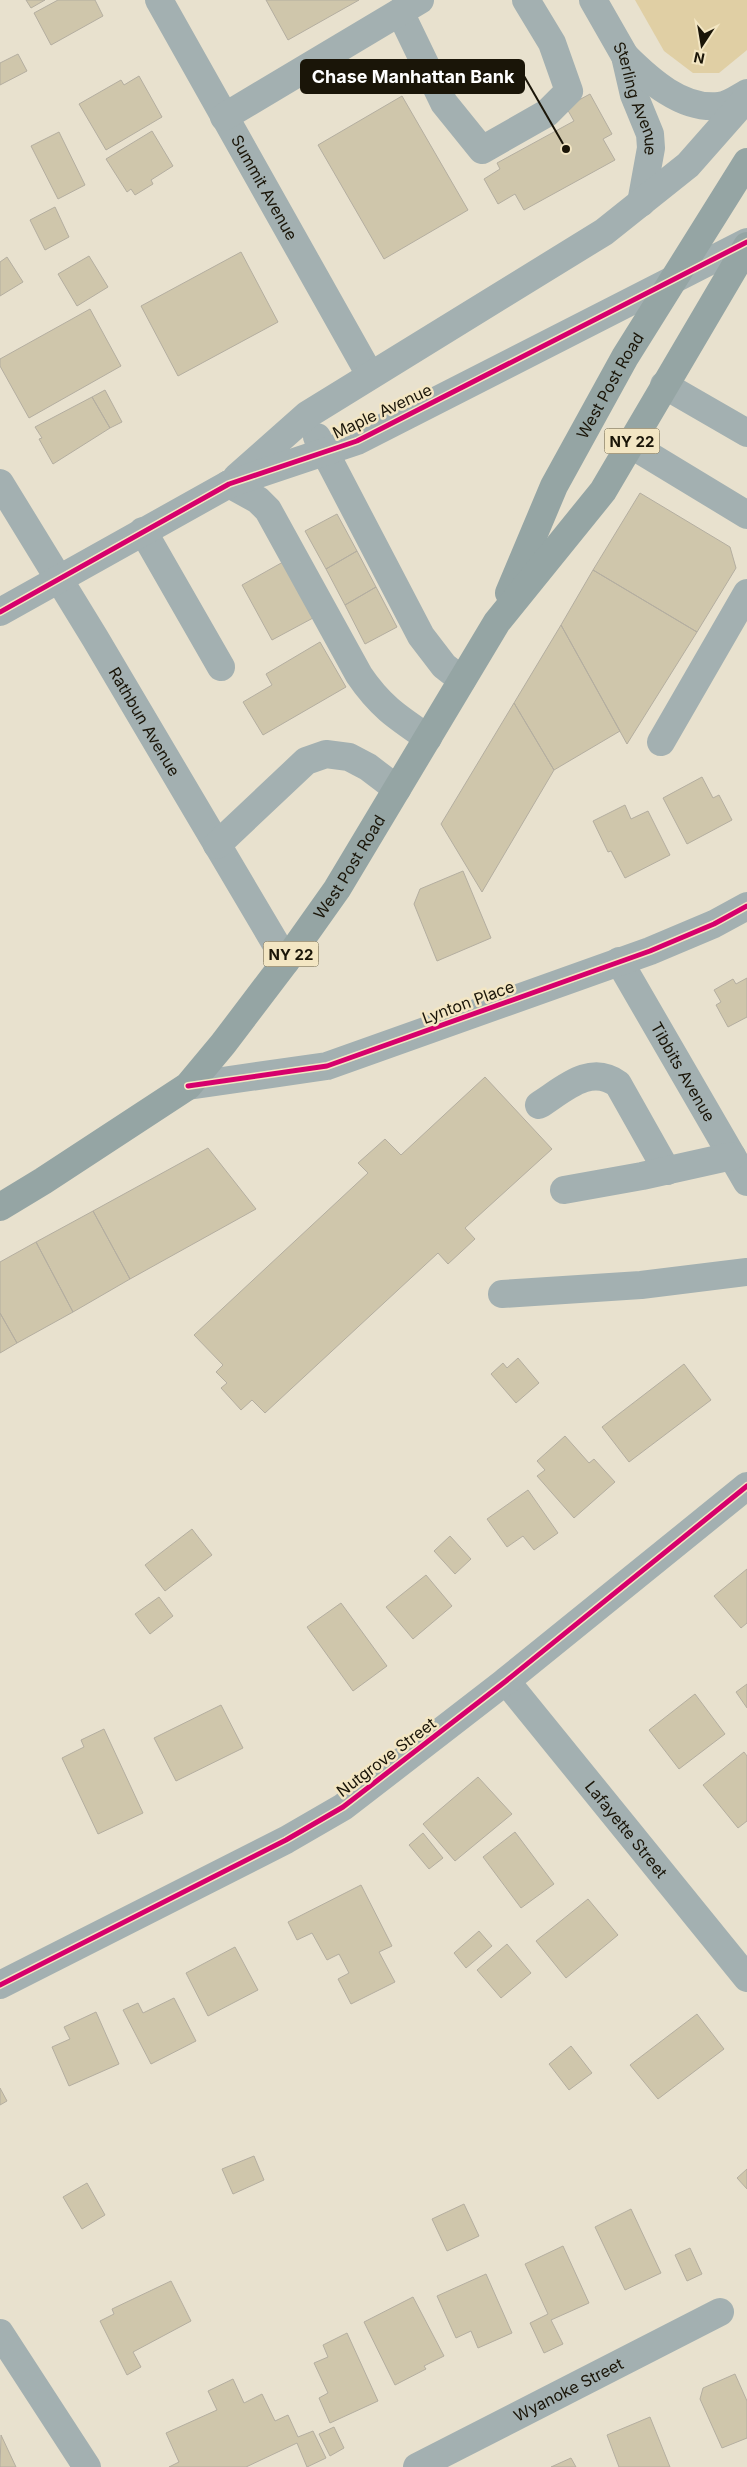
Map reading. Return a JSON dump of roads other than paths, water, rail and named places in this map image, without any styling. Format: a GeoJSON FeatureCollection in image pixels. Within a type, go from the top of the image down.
{"type":"FeatureCollection","features":[{"type":"Feature","properties":{"kind":"main road","name":"West Post Road"},"geometry":{"type":"LineString","coordinates":[[497,622],[554,486],[625,357],[747,162]]}},
{"type":"Feature","properties":{"kind":"main road","name":"West Post Road"},"geometry":{"type":"LineString","coordinates":[[0,1207],[51,1176],[188,1086],[286,961],[337,889],[497,622],[603,491],[747,244]]}},
{"type":"Feature","properties":{"kind":"street","name":"Summit Avenue"},"geometry":{"type":"LineString","coordinates":[[159,0],[370,375]]}},
{"type":"Feature","properties":{"kind":"street"},"geometry":{"type":"LineString","coordinates":[[224,117],[410,6],[444,103],[482,150],[547,113],[569,91],[552,43],[526,0]]}},
{"type":"Feature","properties":{"kind":"street","name":"Sterling Avenue"},"geometry":{"type":"LineString","coordinates":[[594,0],[626,56],[634,94],[650,134],[651,148],[641,203]]}},
{"type":"Feature","properties":{"kind":"street"},"geometry":{"type":"LineString","coordinates":[[626,56],[648,79],[685,101],[718,106],[747,93]]}},
{"type":"Feature","properties":{"kind":"street","name":"Maple Avenue"},"geometry":{"type":"LineString","coordinates":[[229,484],[307,415],[604,232],[688,165],[747,98]]}},
{"type":"Feature","properties":{"kind":"street","name":"Maple Avenue"},"geometry":{"type":"LineString","coordinates":[[0,612],[229,484],[357,441],[747,244]]}},
{"type":"Feature","properties":{"kind":"street"},"geometry":{"type":"LineString","coordinates":[[664,385],[747,433]]}},
{"type":"Feature","properties":{"kind":"street"},"geometry":{"type":"LineString","coordinates":[[307,415],[323,452],[421,636],[444,666],[462,680]]}},
{"type":"Feature","properties":{"kind":"street"},"geometry":{"type":"LineString","coordinates":[[630,444],[747,515]]}},
{"type":"Feature","properties":{"kind":"street","name":"Rathbun Avenue"},"geometry":{"type":"LineString","coordinates":[[0,484],[286,961]]}},
{"type":"Feature","properties":{"kind":"street"},"geometry":{"type":"LineString","coordinates":[[229,484],[258,500],[268,510],[359,675],[372,694],[390,713],[428,738]]}},
{"type":"Feature","properties":{"kind":"street"},"geometry":{"type":"LineString","coordinates":[[143,531],[220,667]]}},
{"type":"Feature","properties":{"kind":"street"},"geometry":{"type":"LineString","coordinates":[[662,742],[747,593]]}},
{"type":"Feature","properties":{"kind":"street"},"geometry":{"type":"LineString","coordinates":[[217,845],[306,761],[326,754],[349,757],[368,767],[397,788]]}},
{"type":"Feature","properties":{"kind":"street","name":"Lynton Place"},"geometry":{"type":"LineString","coordinates":[[188,1086],[327,1066],[619,961],[714,924],[747,906]]}},
{"type":"Feature","properties":{"kind":"street","name":"Tibbits Avenue"},"geometry":{"type":"LineString","coordinates":[[619,961],[747,1182]]}},
{"type":"Feature","properties":{"kind":"street"},"geometry":{"type":"LineString","coordinates":[[539,1105],[583,1077],[607,1076],[618,1084],[667,1171]]}},
{"type":"Feature","properties":{"kind":"street"},"geometry":{"type":"LineString","coordinates":[[564,1190],[667,1171],[732,1156]]}},
{"type":"Feature","properties":{"kind":"street"},"geometry":{"type":"LineString","coordinates":[[502,1294],[641,1285],[747,1272]]}},
{"type":"Feature","properties":{"kind":"street","name":"Nutgrove Street"},"geometry":{"type":"LineString","coordinates":[[0,1985],[277,1844],[343,1807],[506,1681],[747,1486]]}},
{"type":"Feature","properties":{"kind":"street","name":"Lafayette Street"},"geometry":{"type":"LineString","coordinates":[[506,1681],[747,1978]]}},
{"type":"Feature","properties":{"kind":"street","name":"Wyanoke Street"},"geometry":{"type":"LineString","coordinates":[[417,2467],[720,2312]]}},
{"type":"Feature","properties":{"kind":"street"},"geometry":{"type":"LineString","coordinates":[[2,2340],[87,2467]]}},
{"type":"Feature","properties":{"kind":"place","name":"Chase Manhattan Bank"},"geometry":{"type":"Point","coordinates":[566,149]}}]}
